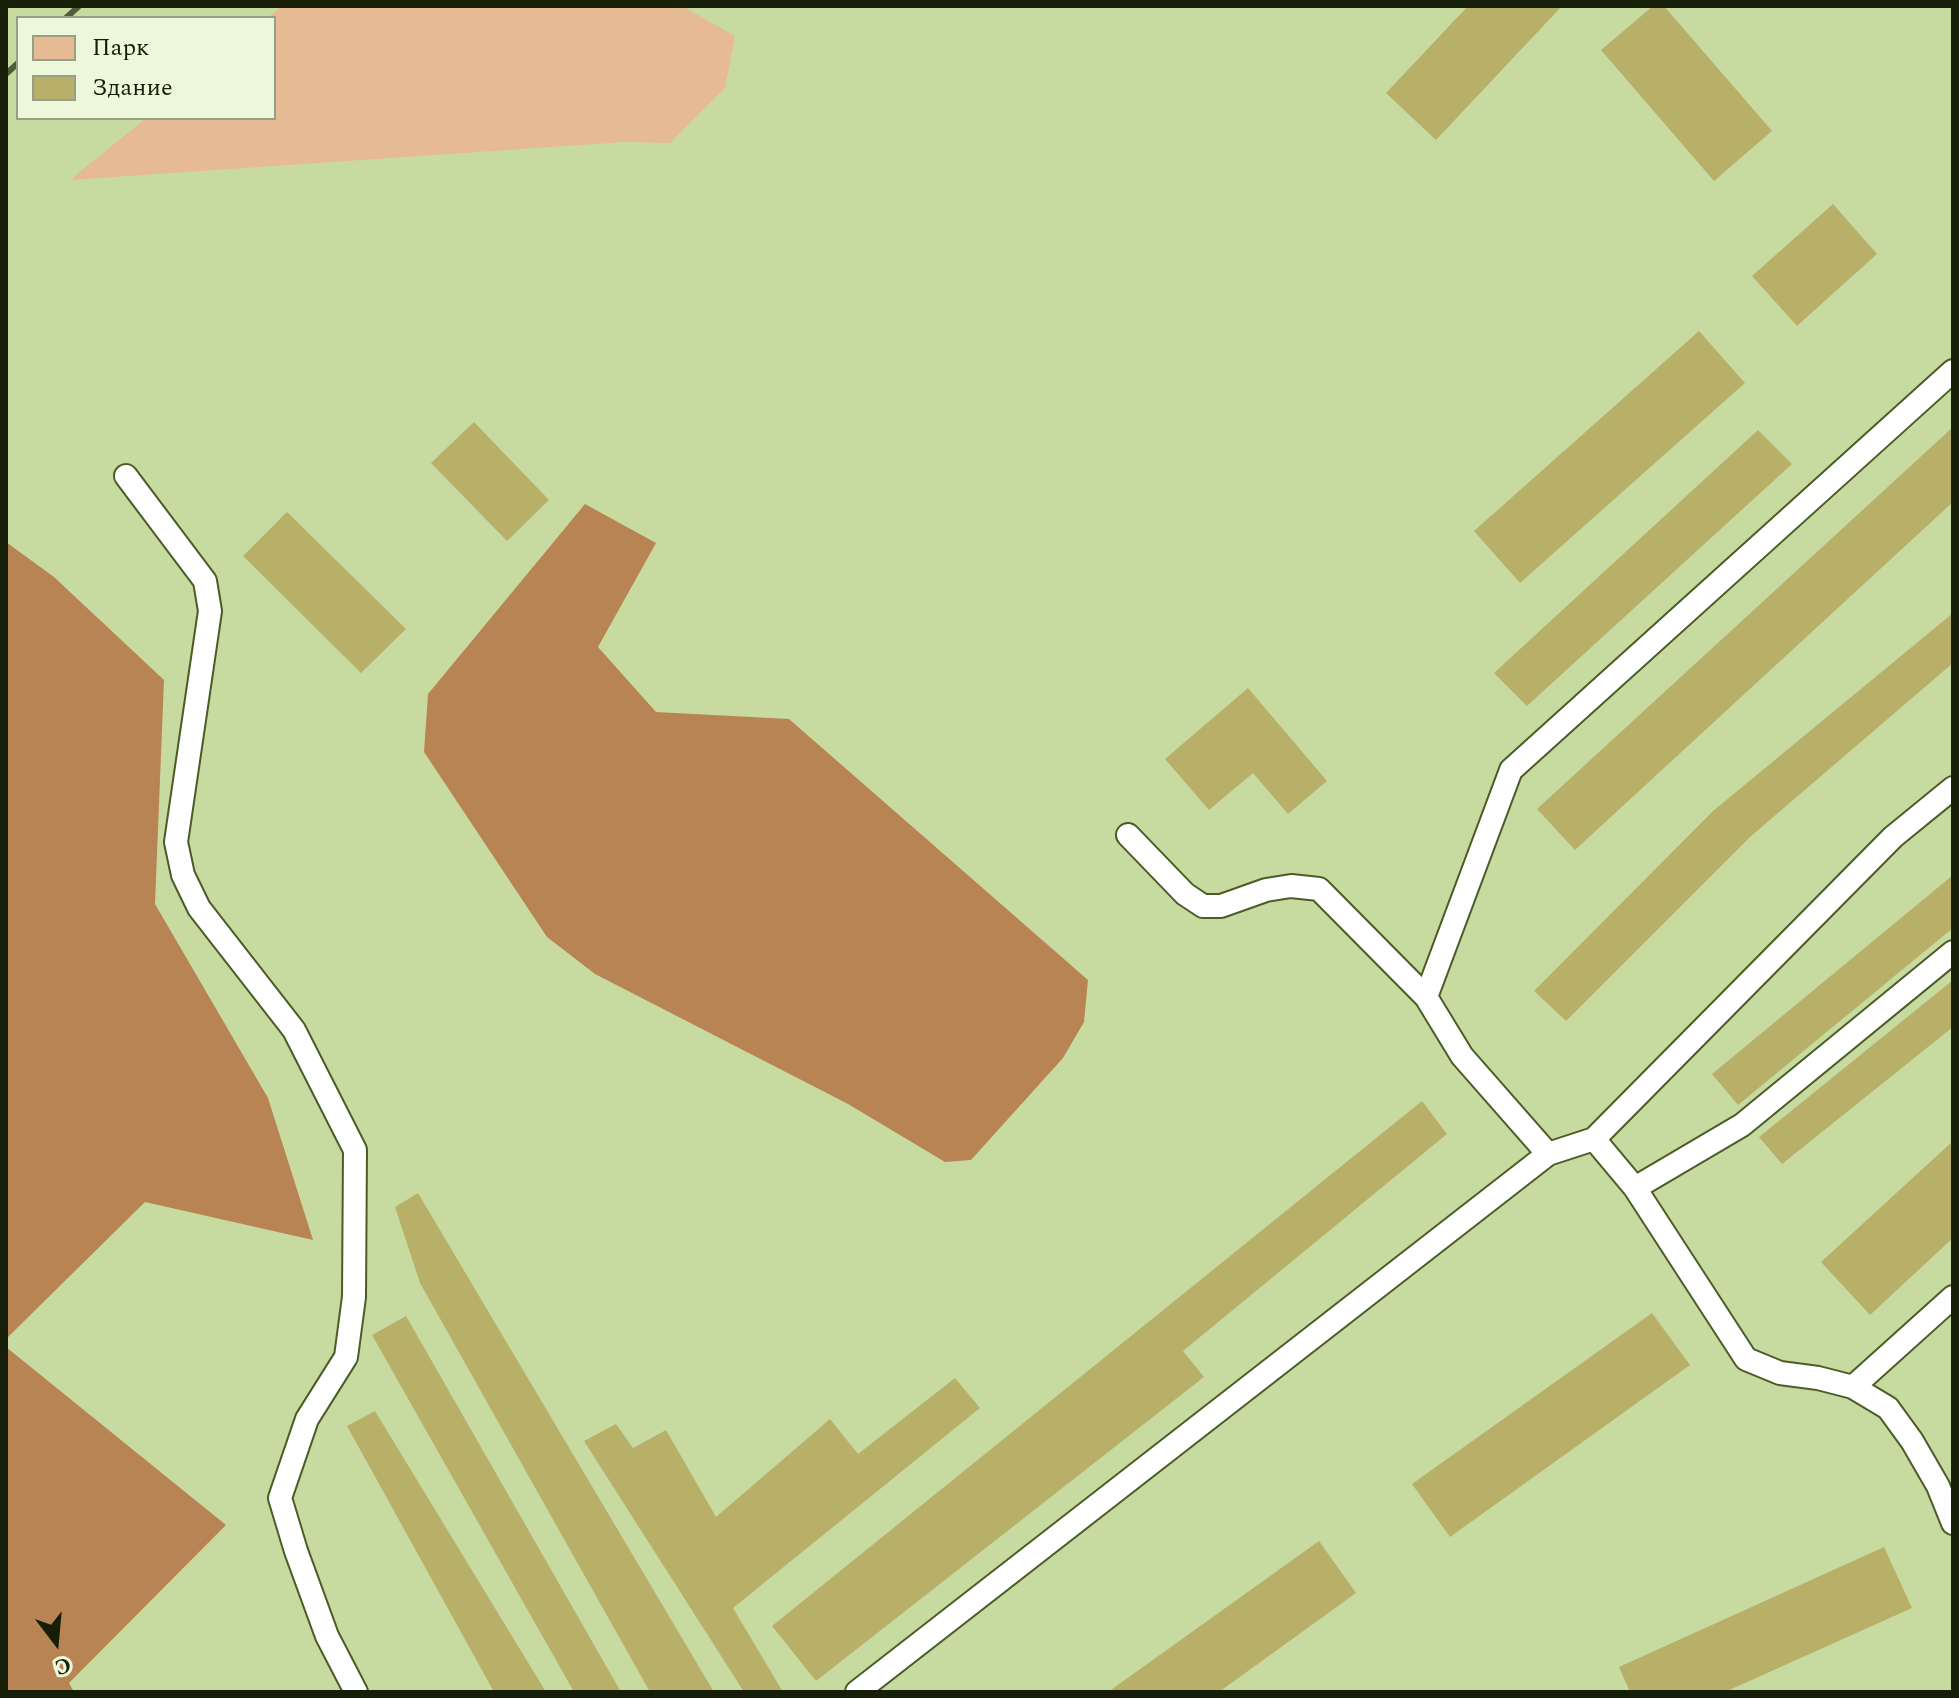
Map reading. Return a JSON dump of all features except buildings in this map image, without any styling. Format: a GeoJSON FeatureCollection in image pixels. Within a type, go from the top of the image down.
{"type":"FeatureCollection","features":[{"type":"Feature","properties":{"kind":"lane"},"geometry":{"type":"LineString","coordinates":[[1426,997],[1511,770],[1953,371]]}},
{"type":"Feature","properties":{"kind":"lane"},"geometry":{"type":"LineString","coordinates":[[126,476],[205,581],[210,611],[176,842],[183,875],[199,908],[294,1030],[355,1150],[354,1297],[346,1357],[307,1419],[280,1498],[327,1636],[356,1692]]}},
{"type":"Feature","properties":{"kind":"lane"},"geometry":{"type":"LineString","coordinates":[[857,1692],[1548,1154],[1594,1139],[1893,837],[1953,788]]}},
{"type":"Feature","properties":{"kind":"lane"},"geometry":{"type":"LineString","coordinates":[[1128,835],[1185,894],[1203,906],[1221,906],[1266,890],[1291,886],[1319,889],[1426,997],[1462,1056],[1548,1154]]}},
{"type":"Feature","properties":{"kind":"lane"},"geometry":{"type":"LineString","coordinates":[[1635,1188],[1742,1125],[1953,952]]}},
{"type":"Feature","properties":{"kind":"lane"},"geometry":{"type":"LineString","coordinates":[[1594,1139],[1635,1188],[1746,1359],[1780,1373],[1853,1387],[1888,1408],[1938,1486],[1953,1523]]}},
{"type":"Feature","properties":{"kind":"lane"},"geometry":{"type":"LineString","coordinates":[[1853,1387],[1953,1297]]}},
{"type":"Feature","properties":{"kind":"green space"},"geometry":{"type":"Polygon","coordinates":[[[282,6],[682,6],[735,36],[725,88],[670,143],[624,142],[70,180],[144,120],[276,120],[276,16],[270,16],[282,6]]]}},
{"type":"Feature","properties":{"kind":"shaded area"},"geometry":{"type":"Polygon","coordinates":[[[585,504],[656,543],[598,647],[656,712],[789,719],[1088,980],[1084,1022],[1063,1058],[971,1160],[945,1162],[848,1104],[595,974],[547,937],[424,752],[428,694],[585,504]]]}},
{"type":"Feature","properties":{"kind":"shaded area"},"geometry":{"type":"Polygon","coordinates":[[[6,542],[54,577],[164,680],[155,904],[268,1098],[313,1240],[145,1202],[6,1339],[6,542]]]}},
{"type":"Feature","properties":{"kind":"shaded area"},"geometry":{"type":"Polygon","coordinates":[[[6,1347],[226,1525],[69,1683],[74,1692],[6,1692],[6,1347]]]}},
{"type":"Feature","properties":{"kind":"railway"},"geometry":{"type":"LineString","coordinates":[[68,16],[79,6]]}},
{"type":"Feature","properties":{"kind":"railway"},"geometry":{"type":"LineString","coordinates":[[6,74],[16,65]]}}]}
